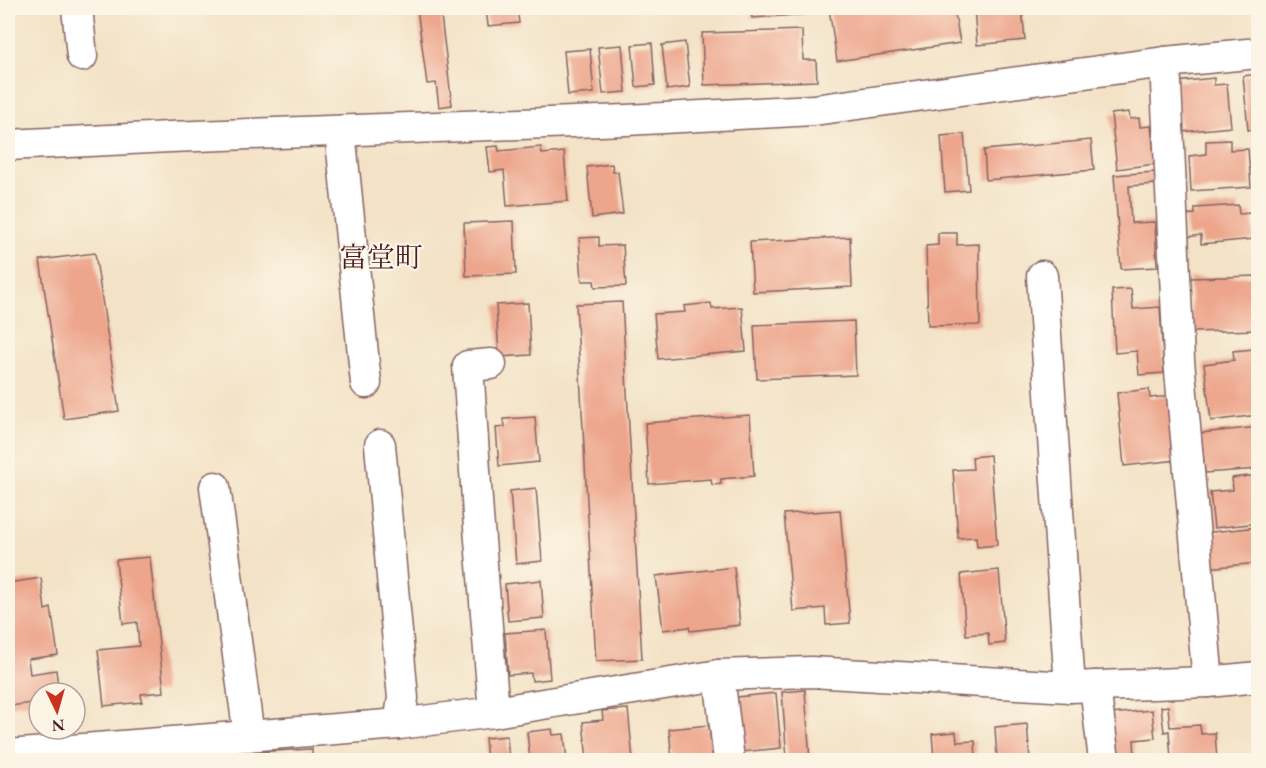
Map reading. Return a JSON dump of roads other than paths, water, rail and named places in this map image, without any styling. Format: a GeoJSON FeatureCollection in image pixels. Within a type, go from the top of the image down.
{"type":"FeatureCollection","features":[{"type":"Feature","properties":{"kind":"street"},"geometry":{"type":"LineString","coordinates":[[77,8],[82,56]]}},
{"type":"Feature","properties":{"kind":"street"},"geometry":{"type":"LineString","coordinates":[[8,145],[626,120],[814,110],[1165,62],[1258,53]]}},
{"type":"Feature","properties":{"kind":"street"},"geometry":{"type":"LineString","coordinates":[[1165,62],[1179,360],[1208,682]]}},
{"type":"Feature","properties":{"kind":"street"},"geometry":{"type":"LineString","coordinates":[[340,131],[366,383]]}},
{"type":"Feature","properties":{"kind":"street"},"geometry":{"type":"LineString","coordinates":[[1042,276],[1083,686],[1104,760]]}},
{"type":"Feature","properties":{"kind":"street"},"geometry":{"type":"LineString","coordinates":[[491,364],[468,366],[494,712]]}},
{"type":"Feature","properties":{"kind":"street"},"geometry":{"type":"LineString","coordinates":[[380,445],[403,698],[399,724]]}},
{"type":"Feature","properties":{"kind":"street"},"geometry":{"type":"LineString","coordinates":[[215,487],[249,736]]}},
{"type":"Feature","properties":{"kind":"street"},"geometry":{"type":"LineString","coordinates":[[8,755],[61,756],[249,736],[399,724],[494,712],[719,675],[811,672],[1083,686],[1208,682],[1258,677]]}},
{"type":"Feature","properties":{"kind":"street"},"geometry":{"type":"LineString","coordinates":[[719,675],[729,760]]}},
{"type":"Feature","properties":{"kind":"district","name":"富堂町"},"geometry":{"type":"Point","coordinates":[381,257]}}]}
